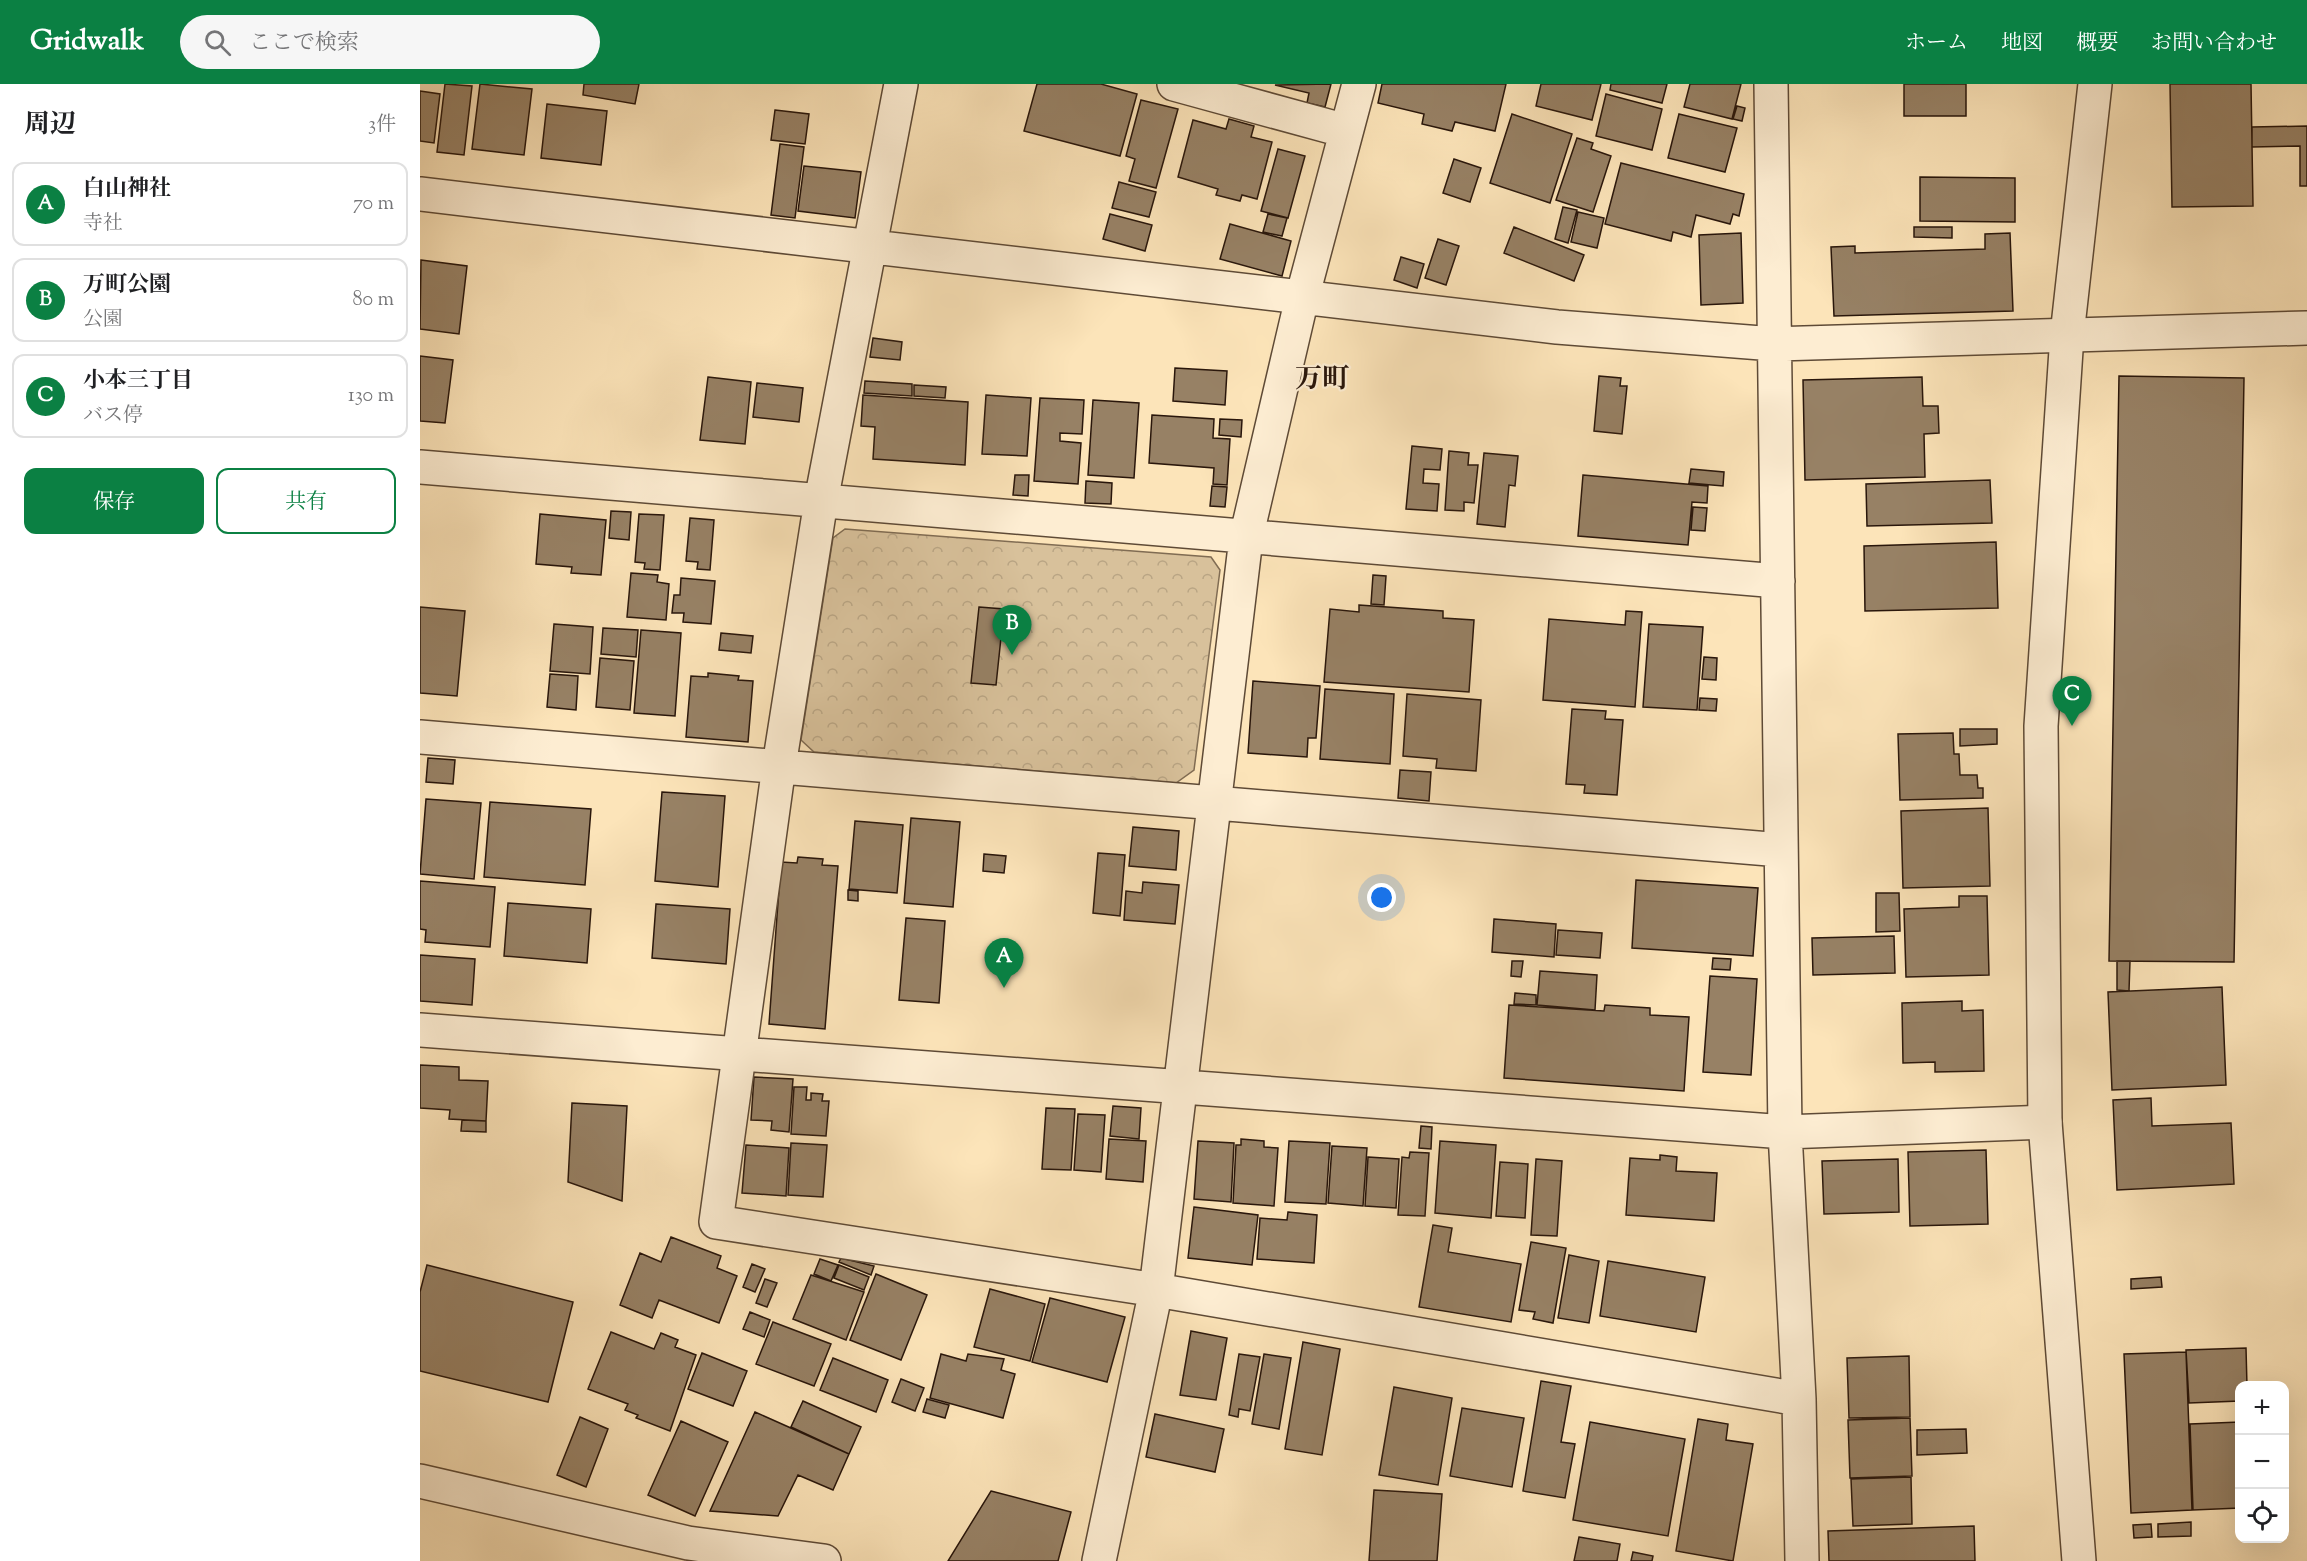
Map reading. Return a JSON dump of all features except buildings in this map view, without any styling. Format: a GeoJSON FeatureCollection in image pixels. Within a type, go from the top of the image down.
{"type":"FeatureCollection","features":[{"type":"Feature","properties":{"kind":"street"},"geometry":{"type":"LineString","coordinates":[[901,84],[821,501],[779,766],[716,1222],[1156,1290],[1799,1399]]}},
{"type":"Feature","properties":{"kind":"street"},"geometry":{"type":"LineString","coordinates":[[1174,84],[1346,131]]}},
{"type":"Feature","properties":{"kind":"street"},"geometry":{"type":"LineString","coordinates":[[1099,1561],[1156,1290],[1246,538],[1302,298],[1359,84]]}},
{"type":"Feature","properties":{"kind":"street"},"geometry":{"type":"LineString","coordinates":[[1771,84],[1785,1132],[1799,1399],[1802,1561]]}},
{"type":"Feature","properties":{"kind":"street"},"geometry":{"type":"LineString","coordinates":[[2079,1561],[2045,1122],[2041,726],[2067,335],[2095,84]]}},
{"type":"Feature","properties":{"kind":"street"},"geometry":{"type":"LineString","coordinates":[[420,194],[1557,327],[1774,344],[2307,328]]}},
{"type":"Feature","properties":{"kind":"street"},"geometry":{"type":"LineString","coordinates":[[420,467],[1778,581]]}},
{"type":"Feature","properties":{"kind":"street"},"geometry":{"type":"LineString","coordinates":[[420,737],[1781,849]]}},
{"type":"Feature","properties":{"kind":"street"},"geometry":{"type":"LineString","coordinates":[[420,1030],[740,1052],[1785,1132],[2045,1122]]}},
{"type":"Feature","properties":{"kind":"street"},"geometry":{"type":"LineString","coordinates":[[420,1480],[688,1543],[824,1561]]}},
{"type":"Feature","properties":{"kind":"green space"},"geometry":{"type":"Polygon","coordinates":[[[845,529],[1211,557],[1220,570],[1194,770],[1176,783],[814,752],[801,740],[833,538],[845,529]]]}},
{"type":"Feature","properties":{"kind":"place","name":"万町公園"},"geometry":{"type":"Point","coordinates":[1012,655]}},
{"type":"Feature","properties":{"kind":"place","name":"小本三丁目"},"geometry":{"type":"Point","coordinates":[2072,726]}},
{"type":"Feature","properties":{"kind":"place","name":"白山神社"},"geometry":{"type":"Point","coordinates":[1004,988]}},
{"type":"Feature","properties":{"kind":"district","name":"万町"},"geometry":{"type":"Point","coordinates":[1322,380]}}]}
